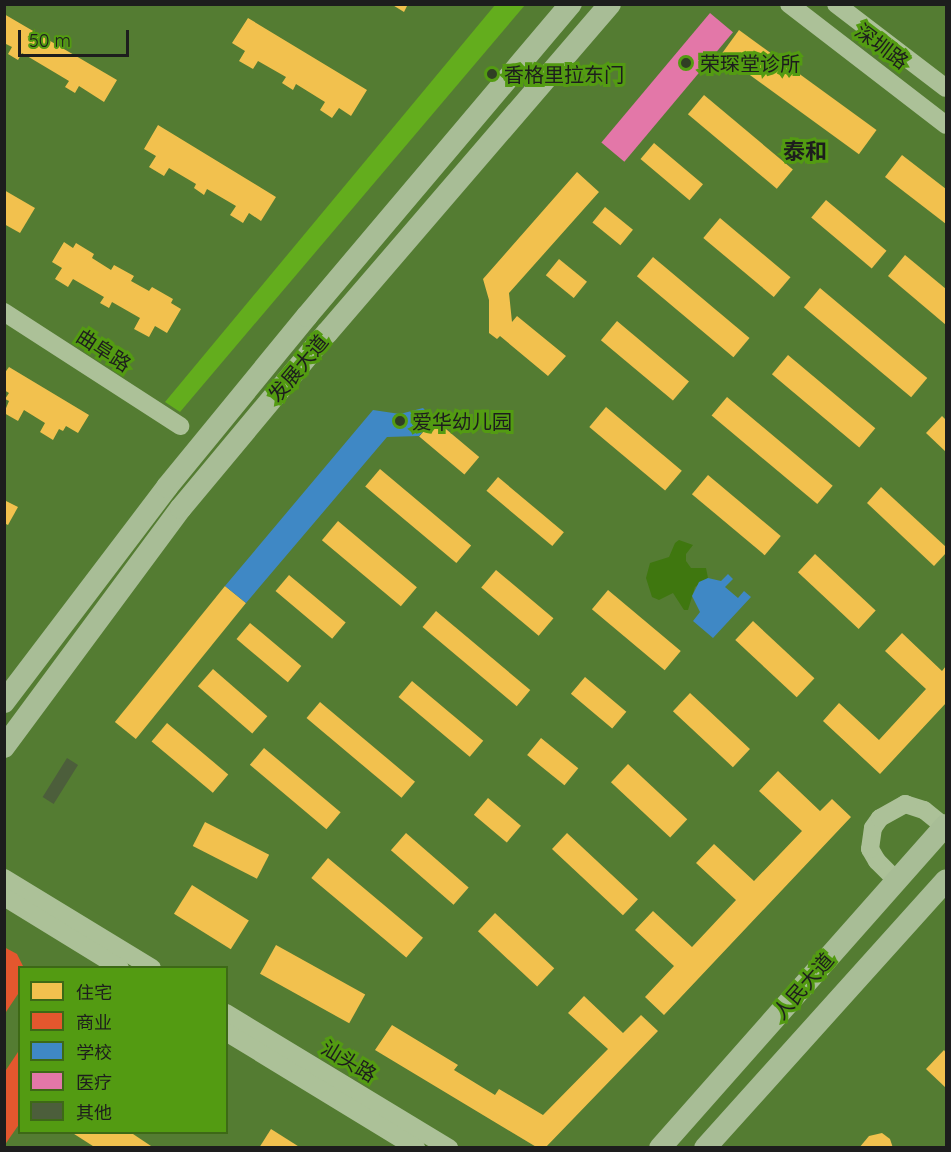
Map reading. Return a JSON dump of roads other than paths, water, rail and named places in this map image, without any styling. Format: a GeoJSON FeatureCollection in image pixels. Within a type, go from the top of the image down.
{"type":"FeatureCollection","features":[{"type":"Feature","properties":{"kind":"main road","name":"发展大道"},"geometry":{"type":"LineString","coordinates":[[4,702],[167,487],[307,316],[571,4]]}},
{"type":"Feature","properties":{"kind":"main road","name":"发展大道"},"geometry":{"type":"LineString","coordinates":[[4,747],[181,508],[327,333],[610,4]]}},
{"type":"Feature","properties":{"kind":"main road","name":"人民大道"},"geometry":{"type":"LineString","coordinates":[[660,1148],[946,826]]}},
{"type":"Feature","properties":{"kind":"main road","name":"人民大道"},"geometry":{"type":"LineString","coordinates":[[705,1148],[946,880]]}},
{"type":"Feature","properties":{"kind":"street","name":"深圳路"},"geometry":{"type":"LineString","coordinates":[[789,4],[946,124]]}},
{"type":"Feature","properties":{"kind":"street","name":"深圳路"},"geometry":{"type":"LineString","coordinates":[[836,4],[946,88]]}},
{"type":"Feature","properties":{"kind":"street","name":"曲阜路"},"geometry":{"type":"LineString","coordinates":[[4,312],[180,426]]}},
{"type":"Feature","properties":{"kind":"street"},"geometry":{"type":"LineString","coordinates":[[896,880],[881,865],[870,849],[873,828],[880,818],[905,804],[924,810],[946,826]]}},
{"type":"Feature","properties":{"kind":"street"},"geometry":{"type":"LineString","coordinates":[[4,878],[149,966]]}},
{"type":"Feature","properties":{"kind":"street"},"geometry":{"type":"LineString","coordinates":[[4,897],[117,966]]}},
{"type":"Feature","properties":{"kind":"street","name":"汕头路"},"geometry":{"type":"LineString","coordinates":[[228,1013],[449,1148]]}},
{"type":"Feature","properties":{"kind":"street","name":"汕头路"},"geometry":{"type":"LineString","coordinates":[[228,1033],[416,1148]]}},
{"type":"Feature","properties":{"kind":"place","name":"荣琛堂诊所"},"geometry":{"type":"Point","coordinates":[686,63]}},
{"type":"Feature","properties":{"kind":"place","name":"香格里拉东门"},"geometry":{"type":"Point","coordinates":[492,74]}},
{"type":"Feature","properties":{"kind":"place","name":"爱华幼儿园"},"geometry":{"type":"Point","coordinates":[400,421]}},
{"type":"Feature","properties":{"kind":"district","name":"泰和"},"geometry":{"type":"Point","coordinates":[805,152]}}]}
